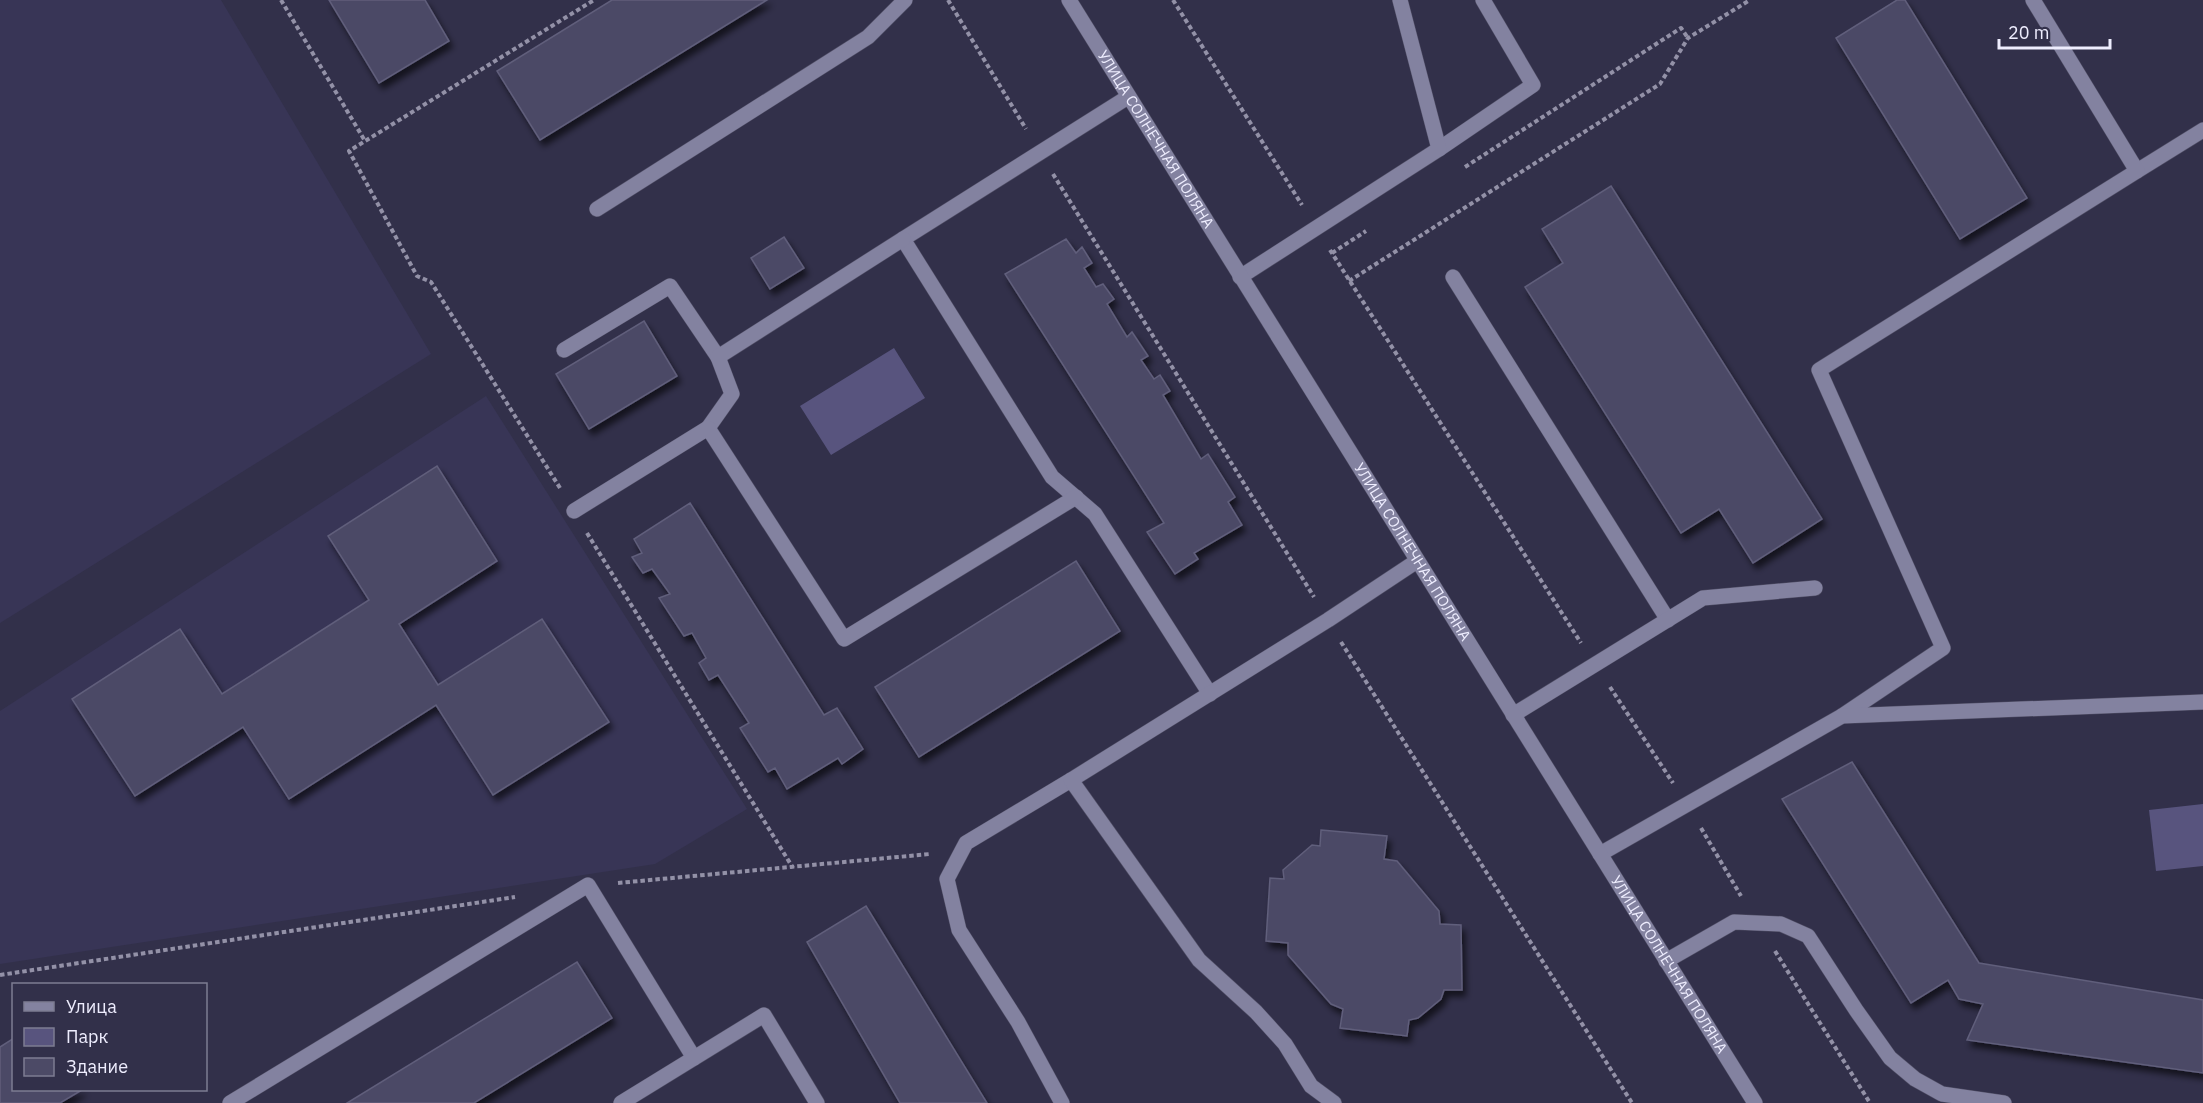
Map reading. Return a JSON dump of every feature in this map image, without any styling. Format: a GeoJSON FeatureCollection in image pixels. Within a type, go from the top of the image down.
{"type":"FeatureCollection","features":[{"type":"Feature","properties":{"kind":"street"},"geometry":{"type":"LineString","coordinates":[[597,209],[868,37],[905,0]]}},
{"type":"Feature","properties":{"kind":"street","name":"УЛИЦА СОЛНЕЧНАЯ ПОЛЯНА"},"geometry":{"type":"LineString","coordinates":[[1069,0],[1755,1103]]}},
{"type":"Feature","properties":{"kind":"street"},"geometry":{"type":"LineString","coordinates":[[1400,0],[1439,149]]}},
{"type":"Feature","properties":{"kind":"street"},"geometry":{"type":"LineString","coordinates":[[1240,277],[1439,149],[1533,85],[1483,0]]}},
{"type":"Feature","properties":{"kind":"street"},"geometry":{"type":"LineString","coordinates":[[2033,0],[2137,171]]}},
{"type":"Feature","properties":{"kind":"street"},"geometry":{"type":"LineString","coordinates":[[718,357],[1128,97]]}},
{"type":"Feature","properties":{"kind":"street"},"geometry":{"type":"LineString","coordinates":[[1600,854],[1842,716],[1943,648],[1819,370],[2203,130]]}},
{"type":"Feature","properties":{"kind":"street"},"geometry":{"type":"LineString","coordinates":[[903,239],[1052,477],[1095,514],[1210,694]]}},
{"type":"Feature","properties":{"kind":"street"},"geometry":{"type":"LineString","coordinates":[[1453,277],[1668,620]]}},
{"type":"Feature","properties":{"kind":"street"},"geometry":{"type":"LineString","coordinates":[[564,350],[670,286],[718,357],[732,394],[708,428],[574,511]]}},
{"type":"Feature","properties":{"kind":"street"},"geometry":{"type":"LineString","coordinates":[[708,428],[844,639],[1076,497]]}},
{"type":"Feature","properties":{"kind":"street"},"geometry":{"type":"LineString","coordinates":[[1062,1103],[1018,1022],[959,930],[947,879],[966,843],[1210,694],[1417,561]]}},
{"type":"Feature","properties":{"kind":"street"},"geometry":{"type":"LineString","coordinates":[[1513,715],[1703,598],[1815,588]]}},
{"type":"Feature","properties":{"kind":"street"},"geometry":{"type":"LineString","coordinates":[[1842,716],[2203,702]]}},
{"type":"Feature","properties":{"kind":"street"},"geometry":{"type":"LineString","coordinates":[[1071,780],[1199,960],[1256,1012],[1285,1044],[1311,1086],[1334,1103]]}},
{"type":"Feature","properties":{"kind":"street"},"geometry":{"type":"LineString","coordinates":[[230,1103],[588,885],[694,1058]]}},
{"type":"Feature","properties":{"kind":"street"},"geometry":{"type":"LineString","coordinates":[[1666,961],[1734,922],[1781,924],[1808,936],[1890,1058],[1915,1079],[1942,1094],[2004,1103]]}},
{"type":"Feature","properties":{"kind":"street"},"geometry":{"type":"LineString","coordinates":[[621,1103],[764,1015],[817,1103]]}},
{"type":"Feature","properties":{"kind":"path"},"geometry":{"type":"LineString","coordinates":[[281,0],[365,141]]}},
{"type":"Feature","properties":{"kind":"path"},"geometry":{"type":"LineString","coordinates":[[594,0],[349,151],[417,276],[431,282],[793,868]]}},
{"type":"Feature","properties":{"kind":"path"},"geometry":{"type":"LineString","coordinates":[[948,0],[1328,620],[1632,1103]]}},
{"type":"Feature","properties":{"kind":"path"},"geometry":{"type":"LineString","coordinates":[[1173,0],[1349,281],[1687,806],[1870,1103]]}},
{"type":"Feature","properties":{"kind":"path"},"geometry":{"type":"LineString","coordinates":[[1349,281],[1660,84],[1688,38],[1750,0]]}},
{"type":"Feature","properties":{"kind":"path"},"geometry":{"type":"LineString","coordinates":[[1462,169],[1681,28],[1688,38]]}},
{"type":"Feature","properties":{"kind":"path"},"geometry":{"type":"LineString","coordinates":[[1332,253],[1372,227]]}},
{"type":"Feature","properties":{"kind":"path"},"geometry":{"type":"LineString","coordinates":[[588,885],[962,851]]}},
{"type":"Feature","properties":{"kind":"path"},"geometry":{"type":"LineString","coordinates":[[0,975],[517,896]]}},
{"type":"Feature","properties":{"kind":"shaded area"},"geometry":{"type":"Polygon","coordinates":[[[0,0],[221,0],[431,354],[0,623],[0,0]]]}},
{"type":"Feature","properties":{"kind":"shaded area"},"geometry":{"type":"Polygon","coordinates":[[[486,396],[747,809],[655,864],[0,964],[0,711],[486,396]]]}},
{"type":"Feature","properties":{"kind":"green space"},"geometry":{"type":"Polygon","coordinates":[[[894,348],[925,398],[831,455],[800,406],[894,348]]]}},
{"type":"Feature","properties":{"kind":"green space"},"geometry":{"type":"Polygon","coordinates":[[[2203,804],[2203,866],[2156,871],[2149,810],[2203,804]]]}},
{"type":"Feature","properties":{"kind":"building"},"geometry":{"type":"Polygon","coordinates":[[[329,0],[425,0],[449,41],[379,83],[329,0]]]}},
{"type":"Feature","properties":{"kind":"building"},"geometry":{"type":"Polygon","coordinates":[[[612,0],[767,0],[540,140],[497,71],[612,0]]]}},
{"type":"Feature","properties":{"kind":"building"},"geometry":{"type":"Polygon","coordinates":[[[1897,0],[1905,0],[2027,198],[1960,239],[1836,38],[1897,0]]]}},
{"type":"Feature","properties":{"kind":"building"},"geometry":{"type":"Polygon","coordinates":[[[1611,186],[1822,519],[1753,563],[1719,509],[1681,533],[1525,287],[1563,263],[1542,229],[1611,186]]]}},
{"type":"Feature","properties":{"kind":"building"},"geometry":{"type":"Polygon","coordinates":[[[784,237],[804,268],[770,289],[751,258],[784,237]]]}},
{"type":"Feature","properties":{"kind":"building"},"geometry":{"type":"Polygon","coordinates":[[[1066,239],[1076,253],[1082,247],[1092,263],[1084,268],[1096,287],[1103,284],[1114,299],[1107,304],[1127,337],[1132,332],[1148,356],[1141,360],[1154,379],[1160,375],[1170,391],[1163,395],[1201,459],[1208,454],[1235,497],[1228,502],[1242,525],[1194,553],[1198,559],[1175,574],[1147,532],[1164,523],[1005,274],[1066,239]]]}},
{"type":"Feature","properties":{"kind":"building"},"geometry":{"type":"Polygon","coordinates":[[[644,321],[677,376],[589,429],[556,374],[644,321]]]}},
{"type":"Feature","properties":{"kind":"building"},"geometry":{"type":"Polygon","coordinates":[[[437,466],[497,561],[399,624],[438,685],[542,619],[609,722],[493,795],[436,705],[289,799],[243,727],[135,796],[72,699],[180,629],[222,694],[369,600],[328,536],[437,466]]]}},
{"type":"Feature","properties":{"kind":"building"},"geometry":{"type":"Polygon","coordinates":[[[690,503],[824,715],[837,708],[863,749],[842,764],[838,758],[787,789],[775,768],[768,772],[740,728],[749,723],[718,675],[709,680],[699,663],[706,658],[692,633],[684,636],[659,598],[670,594],[652,569],[643,573],[632,557],[642,553],[634,539],[690,503]]]}},
{"type":"Feature","properties":{"kind":"building"},"geometry":{"type":"Polygon","coordinates":[[[1076,561],[1120,631],[919,757],[875,687],[1076,561]]]}},
{"type":"Feature","properties":{"kind":"building"},"geometry":{"type":"Polygon","coordinates":[[[1852,762],[1979,963],[2203,1000],[2203,1073],[1967,1040],[1983,1004],[1959,999],[1948,980],[1911,1003],[1782,799],[1852,762]]]}},
{"type":"Feature","properties":{"kind":"building"},"geometry":{"type":"Polygon","coordinates":[[[1321,830],[1387,836],[1384,859],[1397,861],[1439,911],[1440,924],[1461,925],[1462,990],[1444,990],[1441,999],[1418,1018],[1409,1020],[1407,1036],[1340,1028],[1343,1009],[1331,1004],[1288,955],[1288,943],[1266,941],[1270,878],[1284,879],[1283,870],[1312,845],[1320,846],[1321,830]]]}},
{"type":"Feature","properties":{"kind":"building"},"geometry":{"type":"Polygon","coordinates":[[[866,906],[987,1103],[900,1103],[807,942],[866,906]]]}},
{"type":"Feature","properties":{"kind":"building"},"geometry":{"type":"Polygon","coordinates":[[[577,962],[612,1018],[474,1103],[347,1103],[577,962]]]}},
{"type":"Feature","properties":{"kind":"building"},"geometry":{"type":"Polygon","coordinates":[[[12,1039],[12,1091],[80,1091],[60,1103],[0,1103],[0,1047],[12,1039]]]}}]}
